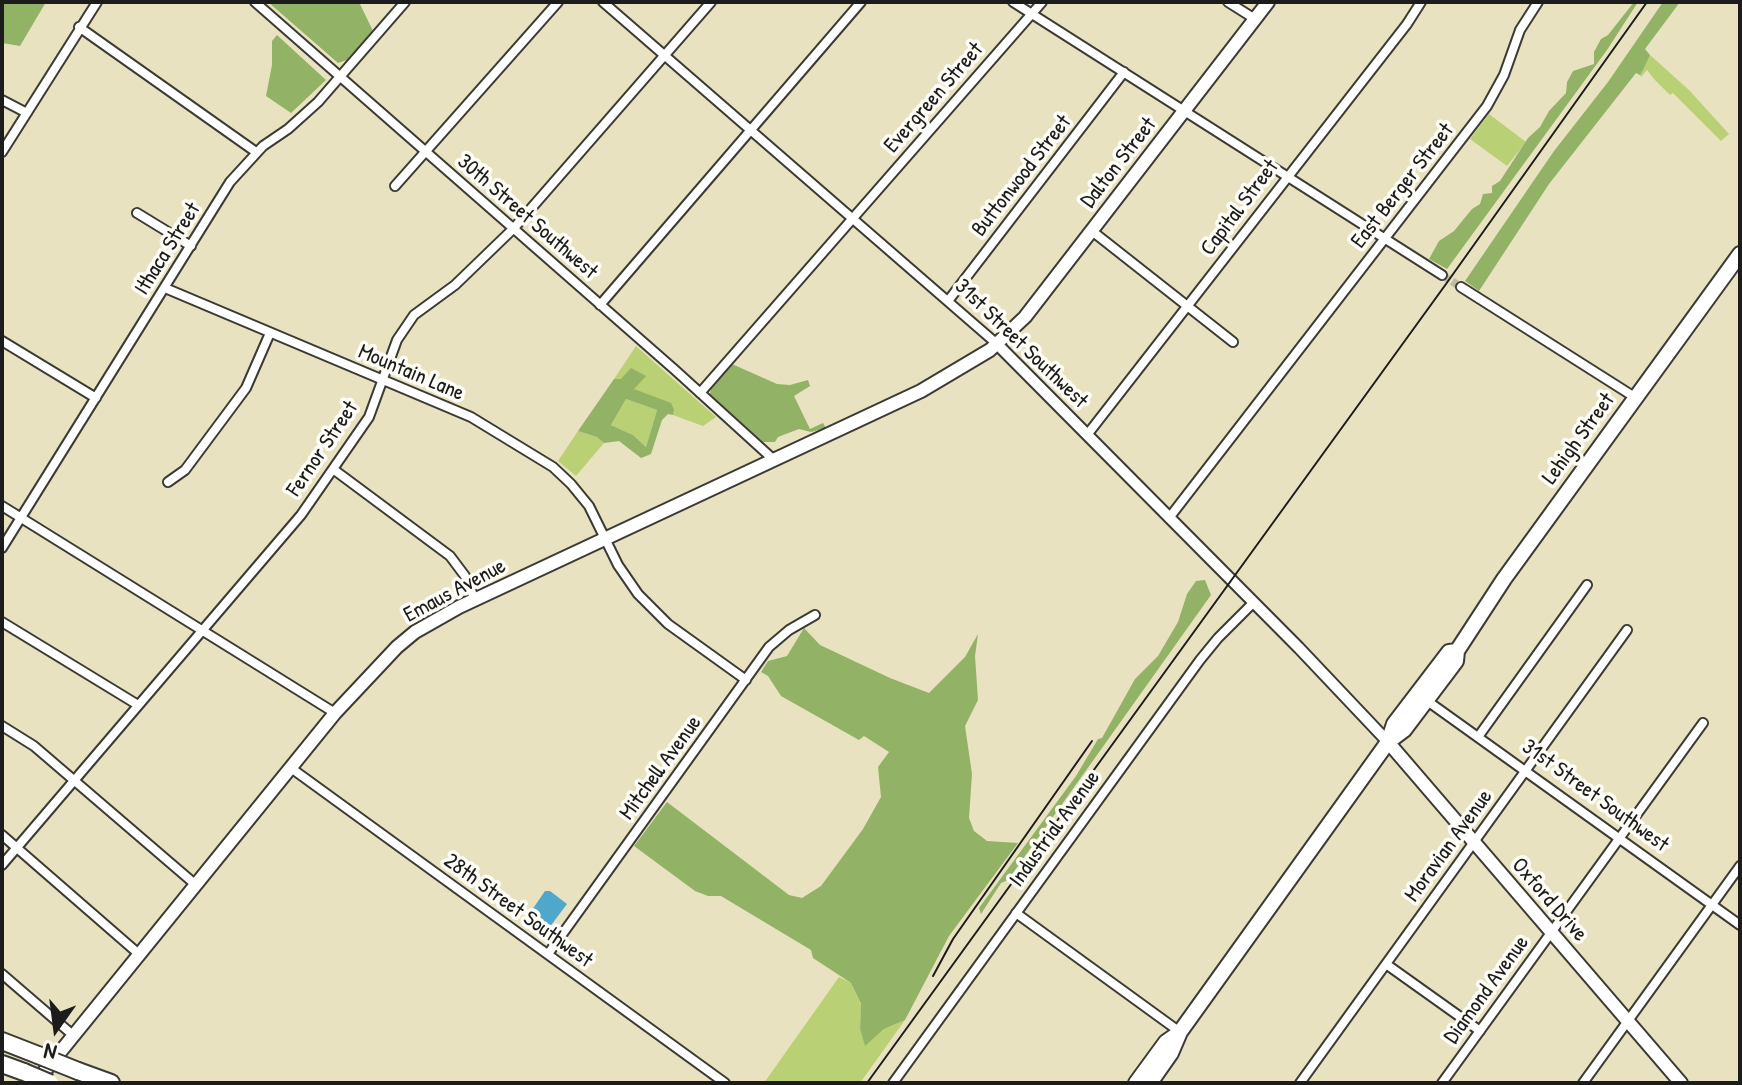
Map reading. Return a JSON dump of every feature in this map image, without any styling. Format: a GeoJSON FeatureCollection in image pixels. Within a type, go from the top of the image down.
{"type":"FeatureCollection","features":[{"type":"Feature","properties":{"kind":"highway","name":"Lehigh Street"},"geometry":{"type":"LineString","coordinates":[[1388,742],[1404,730],[1456,661],[1457,651],[1504,579],[1740,254]]}},
{"type":"Feature","properties":{"kind":"highway","name":"Lehigh Street"},"geometry":{"type":"LineString","coordinates":[[1156,1081],[1180,1032],[1388,742],[1394,724],[1449,652],[1457,651]]}},
{"type":"Feature","properties":{"kind":"highway","name":"Lehigh Street"},"geometry":{"type":"LineString","coordinates":[[1136,1083],[1166,1042],[1180,1032]]}},
{"type":"Feature","properties":{"kind":"highway"},"geometry":{"type":"LineString","coordinates":[[2,1041],[111,1083]]}},
{"type":"Feature","properties":{"kind":"highway"},"geometry":{"type":"LineString","coordinates":[[23,1079],[44,1059]]}},
{"type":"Feature","properties":{"kind":"highway"},"geometry":{"type":"LineString","coordinates":[[2,1064],[23,1079],[50,1083]]}},
{"type":"Feature","properties":{"kind":"main road","name":"Dalton Street"},"geometry":{"type":"LineString","coordinates":[[997,344],[1025,317],[1268,2]]}},
{"type":"Feature","properties":{"kind":"main road","name":"Emaus Avenue"},"geometry":{"type":"LineString","coordinates":[[44,1059],[74,1036],[335,713],[397,647],[441,616],[921,391],[963,368],[997,344]]}},
{"type":"Feature","properties":{"kind":"main road","name":"Oxford Drive"},"geometry":{"type":"LineString","coordinates":[[1388,742],[1681,1083]]}},
{"type":"Feature","properties":{"kind":"street"},"geometry":{"type":"LineString","coordinates":[[2,152],[97,2]]}},
{"type":"Feature","properties":{"kind":"street","name":"30th Street Southwest"},"geometry":{"type":"LineString","coordinates":[[255,2],[774,460]]}},
{"type":"Feature","properties":{"kind":"street","name":"Ithaca Street"},"geometry":{"type":"LineString","coordinates":[[2,548],[230,182],[256,152],[302,117],[340,78],[405,2]]}},
{"type":"Feature","properties":{"kind":"street"},"geometry":{"type":"LineString","coordinates":[[395,186],[558,2]]}},
{"type":"Feature","properties":{"kind":"street","name":"31st Street Southwest"},"geometry":{"type":"LineString","coordinates":[[603,2],[997,344],[1388,742]]}},
{"type":"Feature","properties":{"kind":"street","name":"Fernor Street"},"geometry":{"type":"LineString","coordinates":[[2,865],[283,538],[361,430],[384,382],[397,340],[414,315],[455,285],[514,228],[711,2]]}},
{"type":"Feature","properties":{"kind":"street"},"geometry":{"type":"LineString","coordinates":[[600,305],[861,2]]}},
{"type":"Feature","properties":{"kind":"street"},"geometry":{"type":"LineString","coordinates":[[1013,2],[1442,275]]}},
{"type":"Feature","properties":{"kind":"street","name":"Evergreen Street"},"geometry":{"type":"LineString","coordinates":[[700,393],[1042,2]]}},
{"type":"Feature","properties":{"kind":"street"},"geometry":{"type":"LineString","coordinates":[[1228,2],[1255,19]]}},
{"type":"Feature","properties":{"kind":"street","name":"Capital Street"},"geometry":{"type":"LineString","coordinates":[[1087,435],[1421,2]]}},
{"type":"Feature","properties":{"kind":"street","name":"East Berger Street"},"geometry":{"type":"LineString","coordinates":[[1169,518],[1487,106],[1504,75],[1520,30],[1538,2]]}},
{"type":"Feature","properties":{"kind":"street"},"geometry":{"type":"LineString","coordinates":[[79,27],[256,152]]}},
{"type":"Feature","properties":{"kind":"street","name":"Buttonwood Street"},"geometry":{"type":"LineString","coordinates":[[948,301],[1124,72]]}},
{"type":"Feature","properties":{"kind":"street"},"geometry":{"type":"LineString","coordinates":[[2,100],[27,113]]}},
{"type":"Feature","properties":{"kind":"street"},"geometry":{"type":"LineString","coordinates":[[137,213],[191,246]]}},
{"type":"Feature","properties":{"kind":"street"},"geometry":{"type":"LineString","coordinates":[[1092,231],[1233,342]]}},
{"type":"Feature","properties":{"kind":"street"},"geometry":{"type":"LineString","coordinates":[[1461,287],[1636,398]]}},
{"type":"Feature","properties":{"kind":"street","name":"Mountain Lane"},"geometry":{"type":"LineString","coordinates":[[165,288],[471,417],[553,467],[582,496],[626,577],[652,610],[746,680]]}},
{"type":"Feature","properties":{"kind":"street"},"geometry":{"type":"LineString","coordinates":[[168,482],[185,470],[246,388],[270,333]]}},
{"type":"Feature","properties":{"kind":"street"},"geometry":{"type":"LineString","coordinates":[[2,341],[96,398]]}},
{"type":"Feature","properties":{"kind":"street"},"geometry":{"type":"LineString","coordinates":[[333,469],[450,556],[465,576],[475,600]]}},
{"type":"Feature","properties":{"kind":"street"},"geometry":{"type":"LineString","coordinates":[[2,506],[335,713]]}},
{"type":"Feature","properties":{"kind":"street"},"geometry":{"type":"LineString","coordinates":[[1478,737],[1587,585]]}},
{"type":"Feature","properties":{"kind":"street","name":"Industrial Avenue"},"geometry":{"type":"LineString","coordinates":[[893,1083],[1200,660],[1253,603]]}},
{"type":"Feature","properties":{"kind":"street","name":"Mitchell Avenue"},"geometry":{"type":"LineString","coordinates":[[548,954],[769,647],[789,630],[815,615]]}},
{"type":"Feature","properties":{"kind":"street"},"geometry":{"type":"LineString","coordinates":[[2,622],[138,705]]}},
{"type":"Feature","properties":{"kind":"street","name":"Moravian Avenue"},"geometry":{"type":"LineString","coordinates":[[1300,1083],[1627,630]]}},
{"type":"Feature","properties":{"kind":"street","name":"31st Street Southwest"},"geometry":{"type":"LineString","coordinates":[[1426,700],[1740,925]]}},
{"type":"Feature","properties":{"kind":"street","name":"Diamond Avenue"},"geometry":{"type":"LineString","coordinates":[[1442,1083],[1703,723]]}},
{"type":"Feature","properties":{"kind":"street"},"geometry":{"type":"LineString","coordinates":[[2,726],[34,746],[196,885]]}},
{"type":"Feature","properties":{"kind":"street","name":"28th Street Southwest"},"geometry":{"type":"LineString","coordinates":[[291,768],[725,1083]]}},
{"type":"Feature","properties":{"kind":"street"},"geometry":{"type":"LineString","coordinates":[[2,835],[140,955]]}},
{"type":"Feature","properties":{"kind":"street"},"geometry":{"type":"LineString","coordinates":[[1583,1083],[1740,866]]}},
{"type":"Feature","properties":{"kind":"street"},"geometry":{"type":"LineString","coordinates":[[1016,913],[1180,1032]]}},
{"type":"Feature","properties":{"kind":"street"},"geometry":{"type":"LineString","coordinates":[[1386,964],[1480,1031]]}},
{"type":"Feature","properties":{"kind":"street"},"geometry":{"type":"LineString","coordinates":[[2,974],[74,1036]]}},
{"type":"Feature","properties":{"kind":"green space"},"geometry":{"type":"Polygon","coordinates":[[[2,2],[46,2],[20,46],[2,43],[2,2]]]}},
{"type":"Feature","properties":{"kind":"green space"},"geometry":{"type":"Polygon","coordinates":[[[268,2],[359,2],[373,31],[347,60],[338,63],[268,2]]]}},
{"type":"Feature","properties":{"kind":"green space"},"geometry":{"type":"Polygon","coordinates":[[[1634,2],[1638,2],[1607,50],[1447,269],[1429,259],[1439,241],[1454,231],[1480,204],[1483,194],[1492,193],[1492,186],[1500,181],[1528,138],[1566,93],[1573,71],[1594,64],[1594,52],[1601,39],[1608,35],[1634,2]]]}},
{"type":"Feature","properties":{"kind":"green space"},"geometry":{"type":"Polygon","coordinates":[[[1663,2],[1680,2],[1645,49],[1650,55],[1640,75],[1636,73],[1549,184],[1479,291],[1465,281],[1554,151],[1608,82],[1663,2]]]}},
{"type":"Feature","properties":{"kind":"green space"},"geometry":{"type":"Polygon","coordinates":[[[277,35],[326,80],[291,113],[266,96],[272,65],[272,41],[277,35]]]}},
{"type":"Feature","properties":{"kind":"green space"},"geometry":{"type":"Polygon","coordinates":[[[1650,55],[1689,90],[1729,134],[1721,141],[1647,70],[1641,77],[1650,55]]]}},
{"type":"Feature","properties":{"kind":"green space"},"geometry":{"type":"Polygon","coordinates":[[[1489,114],[1526,142],[1507,166],[1470,139],[1489,114]]]}},
{"type":"Feature","properties":{"kind":"green space"},"geometry":{"type":"Polygon","coordinates":[[[636,346],[716,417],[703,426],[673,415],[674,410],[633,389],[621,379],[614,379],[636,346]]]}},
{"type":"Feature","properties":{"kind":"green space"},"geometry":{"type":"Polygon","coordinates":[[[732,364],[777,384],[790,385],[808,380],[810,386],[794,396],[810,429],[823,423],[826,428],[811,432],[799,429],[778,437],[775,442],[763,442],[710,394],[711,388],[732,364]]]}},
{"type":"Feature","properties":{"kind":"green space"},"geometry":{"type":"Polygon","coordinates":[[[631,368],[646,376],[634,389],[671,403],[674,410],[673,415],[668,414],[662,420],[651,454],[641,458],[619,441],[604,443],[597,437],[578,431],[614,379],[621,379],[631,368]],[[626,399],[611,425],[633,435],[646,447],[657,410],[626,399]]]}},
{"type":"Feature","properties":{"kind":"green space"},"geometry":{"type":"Polygon","coordinates":[[[626,399],[657,410],[646,447],[633,435],[611,425],[626,399]]]}},
{"type":"Feature","properties":{"kind":"green space"},"geometry":{"type":"Polygon","coordinates":[[[578,431],[598,437],[604,443],[576,476],[558,461],[578,431]]]}},
{"type":"Feature","properties":{"kind":"green space"},"geometry":{"type":"Polygon","coordinates":[[[1205,580],[1211,595],[981,914],[979,908],[1076,776],[1098,739],[1102,738],[1135,679],[1158,656],[1178,622],[1187,594],[1196,581],[1205,580]]]}},
{"type":"Feature","properties":{"kind":"green space"},"geometry":{"type":"Polygon","coordinates":[[[804,628],[820,645],[929,693],[965,657],[978,634],[975,656],[978,700],[965,726],[972,774],[969,818],[974,831],[987,841],[1018,843],[949,936],[905,1020],[884,1029],[865,1046],[860,1029],[861,1004],[851,983],[813,958],[811,950],[721,896],[708,896],[695,891],[634,846],[667,802],[789,895],[802,898],[821,886],[863,829],[881,797],[878,767],[889,752],[864,736],[859,740],[781,696],[768,676],[761,672],[768,661],[787,656],[804,628]]]}},
{"type":"Feature","properties":{"kind":"green space"},"geometry":{"type":"Polygon","coordinates":[[[839,977],[851,983],[861,1005],[860,1029],[865,1045],[884,1029],[905,1020],[860,1083],[764,1083],[839,977]]]}},
{"type":"Feature","properties":{"kind":"water"},"geometry":{"type":"Polygon","coordinates":[[[545,891],[550,891],[567,904],[546,932],[538,935],[523,923],[545,891]]]}},
{"type":"Feature","properties":{"kind":"tunnel"},"geometry":{"type":"LineString","coordinates":[[1442,275],[1461,287]]}},
{"type":"Feature","properties":{"kind":"railway"},"geometry":{"type":"LineString","coordinates":[[867,1083],[1647,2]]}},
{"type":"Feature","properties":{"kind":"railway"},"geometry":{"type":"LineString","coordinates":[[933,976],[953,939],[1092,741]]}}]}
